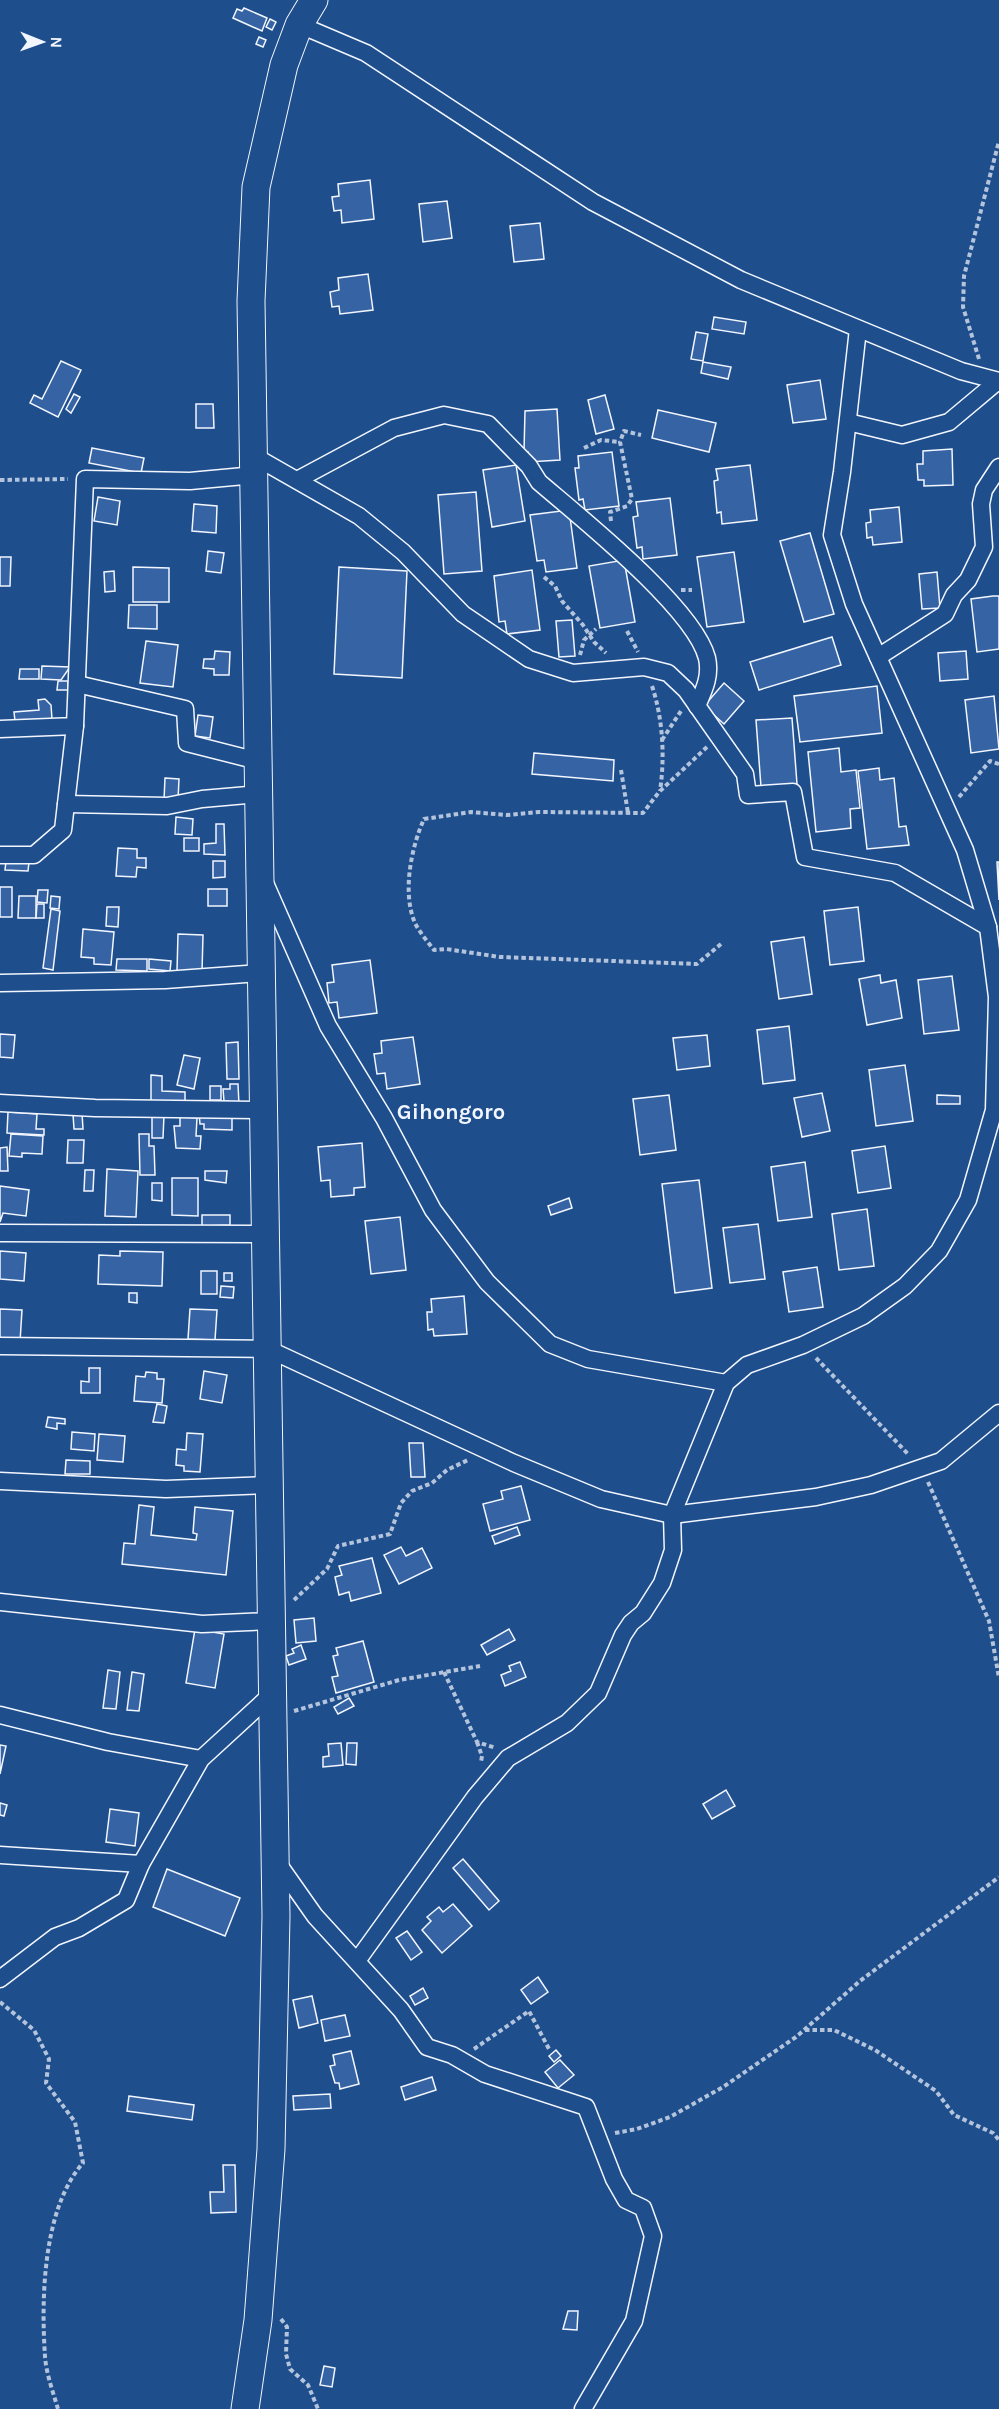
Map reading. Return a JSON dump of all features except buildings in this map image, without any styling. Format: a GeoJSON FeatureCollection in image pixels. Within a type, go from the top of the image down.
{"type":"FeatureCollection","features":[{"type":"Feature","properties":{"kind":"main road"},"geometry":{"type":"LineString","coordinates":[[246,2409],[260,2292],[271,2149],[275,1860],[251,301],[256,187],[284,65],[300,25],[314,0]]}},
{"type":"Feature","properties":{"kind":"street"},"geometry":{"type":"LineString","coordinates":[[300,25],[366,52],[593,202],[741,280],[961,370],[995,381]]}},
{"type":"Feature","properties":{"kind":"street"},"geometry":{"type":"LineString","coordinates":[[357,1961],[475,1797],[513,1754],[567,1723],[598,1693],[623,1635],[631,1623],[643,1613],[662,1583],[673,1550],[672,1515],[726,1383],[747,1365],[803,1345],[863,1316],[905,1286],[939,1251],[968,1200],[994,1110],[997,997],[988,927],[965,850],[854,604],[832,534],[848,422],[858,328]]}},
{"type":"Feature","properties":{"kind":"street"},"geometry":{"type":"LineString","coordinates":[[848,422],[902,435],[949,422],[995,381]]}},
{"type":"Feature","properties":{"kind":"street"},"geometry":{"type":"LineString","coordinates":[[297,480],[394,428],[444,415],[488,423],[529,466],[539,482],[612,546],[694,630],[707,657],[709,675],[694,701]]}},
{"type":"Feature","properties":{"kind":"street"},"geometry":{"type":"LineString","coordinates":[[0,855],[34,855],[53,841],[63,830],[75,726],[85,479],[190,482],[255,466],[297,480],[359,516],[403,552],[463,614],[529,659],[573,673],[644,667],[668,673],[694,701],[745,774],[748,795],[793,792],[805,857],[895,873],[988,927]]}},
{"type":"Feature","properties":{"kind":"street"},"geometry":{"type":"LineString","coordinates":[[878,657],[945,614],[954,595],[968,580],[984,547],[981,504],[984,490],[999,467]]}},
{"type":"Feature","properties":{"kind":"street"},"geometry":{"type":"LineString","coordinates":[[77,684],[185,709],[187,743],[258,761]]}},
{"type":"Feature","properties":{"kind":"street"},"geometry":{"type":"LineString","coordinates":[[0,729],[75,726]]}},
{"type":"Feature","properties":{"kind":"street"},"geometry":{"type":"LineString","coordinates":[[66,804],[167,806],[202,799],[259,794]]}},
{"type":"Feature","properties":{"kind":"street"},"geometry":{"type":"LineString","coordinates":[[260,872],[328,1026],[384,1118],[433,1210],[487,1282],[550,1344],[588,1359],[726,1383]]}},
{"type":"Feature","properties":{"kind":"street"},"geometry":{"type":"LineString","coordinates":[[0,983],[165,980],[260,973]]}},
{"type":"Feature","properties":{"kind":"street"},"geometry":{"type":"LineString","coordinates":[[0,1102],[95,1108],[262,1110]]}},
{"type":"Feature","properties":{"kind":"street"},"geometry":{"type":"LineString","coordinates":[[0,1233],[266,1234]]}},
{"type":"Feature","properties":{"kind":"street"},"geometry":{"type":"LineString","coordinates":[[0,1346],[268,1349],[488,1451],[601,1499],[672,1515],[816,1497],[871,1485],[940,1461],[999,1413]]}},
{"type":"Feature","properties":{"kind":"street"},"geometry":{"type":"LineString","coordinates":[[0,1481],[166,1489],[268,1485]]}},
{"type":"Feature","properties":{"kind":"street"},"geometry":{"type":"LineString","coordinates":[[0,1602],[202,1624],[270,1621]]}},
{"type":"Feature","properties":{"kind":"street"},"geometry":{"type":"LineString","coordinates":[[0,1979],[55,1937],[79,1928],[126,1900],[141,1864],[201,1759],[274,1703]]}},
{"type":"Feature","properties":{"kind":"street"},"geometry":{"type":"LineString","coordinates":[[0,1715],[108,1742],[201,1759]]}},
{"type":"Feature","properties":{"kind":"street"},"geometry":{"type":"LineString","coordinates":[[0,1855],[141,1864]]}},
{"type":"Feature","properties":{"kind":"street"},"geometry":{"type":"LineString","coordinates":[[275,1860],[315,1917],[400,2010],[427,2047],[458,2058],[484,2074],[586,2107],[614,2179],[626,2200],[643,2208],[653,2236],[634,2321],[583,2409]]}},
{"type":"Feature","properties":{"kind":"path"},"geometry":{"type":"LineString","coordinates":[[995,381],[963,307],[964,276],[999,141]]}},
{"type":"Feature","properties":{"kind":"path"},"geometry":{"type":"LineString","coordinates":[[612,546],[610,512],[627,506],[632,499],[620,442],[624,431],[641,435]]}},
{"type":"Feature","properties":{"kind":"path"},"geometry":{"type":"LineString","coordinates":[[584,448],[601,440],[620,442]]}},
{"type":"Feature","properties":{"kind":"path"},"geometry":{"type":"LineString","coordinates":[[0,480],[85,479]]}},
{"type":"Feature","properties":{"kind":"path"},"geometry":{"type":"LineString","coordinates":[[544,577],[555,586],[562,601],[588,634],[622,669]]}},
{"type":"Feature","properties":{"kind":"path"},"geometry":{"type":"LineString","coordinates":[[573,673],[588,634],[596,629]]}},
{"type":"Feature","properties":{"kind":"path"},"geometry":{"type":"LineString","coordinates":[[627,632],[657,701],[662,740],[660,792]]}},
{"type":"Feature","properties":{"kind":"path"},"geometry":{"type":"LineString","coordinates":[[662,740],[694,701]]}},
{"type":"Feature","properties":{"kind":"path"},"geometry":{"type":"LineString","coordinates":[[720,739],[704,748],[660,792],[643,813],[539,812],[507,815],[471,812],[424,819],[416,838],[409,891],[415,923],[434,950],[446,949],[500,957],[697,964],[721,944]]}},
{"type":"Feature","properties":{"kind":"path"},"geometry":{"type":"LineString","coordinates":[[949,816],[959,798],[990,758],[999,764]]}},
{"type":"Feature","properties":{"kind":"path"},"geometry":{"type":"LineString","coordinates":[[621,770],[628,813]]}},
{"type":"Feature","properties":{"kind":"path"},"geometry":{"type":"LineString","coordinates":[[803,1345],[921,1468],[989,1621],[999,1678]]}},
{"type":"Feature","properties":{"kind":"path"},"geometry":{"type":"LineString","coordinates":[[270,1621],[327,1569],[338,1546],[390,1534],[401,1503],[412,1491],[432,1483],[447,1470],[488,1451]]}},
{"type":"Feature","properties":{"kind":"path"},"geometry":{"type":"LineString","coordinates":[[274,1703],[291,1712],[399,1680],[480,1666]]}},
{"type":"Feature","properties":{"kind":"path"},"geometry":{"type":"LineString","coordinates":[[444,1672],[477,1742],[513,1754]]}},
{"type":"Feature","properties":{"kind":"path"},"geometry":{"type":"LineString","coordinates":[[596,2134],[622,2133],[670,2117],[723,2087],[804,2030],[860,1981],[999,1876]]}},
{"type":"Feature","properties":{"kind":"path"},"geometry":{"type":"LineString","coordinates":[[0,2002],[34,2030],[49,2059],[46,2083],[75,2122],[83,2163],[65,2187],[45,2258],[45,2358],[58,2409]]}},
{"type":"Feature","properties":{"kind":"path"},"geometry":{"type":"LineString","coordinates":[[458,2058],[492,2039],[529,2011],[549,2049]]}},
{"type":"Feature","properties":{"kind":"path"},"geometry":{"type":"LineString","coordinates":[[804,2030],[834,2030],[875,2050],[936,2091],[954,2115],[993,2133],[999,2140]]}},
{"type":"Feature","properties":{"kind":"path"},"geometry":{"type":"LineString","coordinates":[[260,2292],[287,2327],[285,2354],[290,2370],[308,2385],[318,2409]]}},
{"type":"Feature","properties":{"kind":"district","name":"Gihongoro"},"geometry":{"type":"Point","coordinates":[451,1112]}}]}
